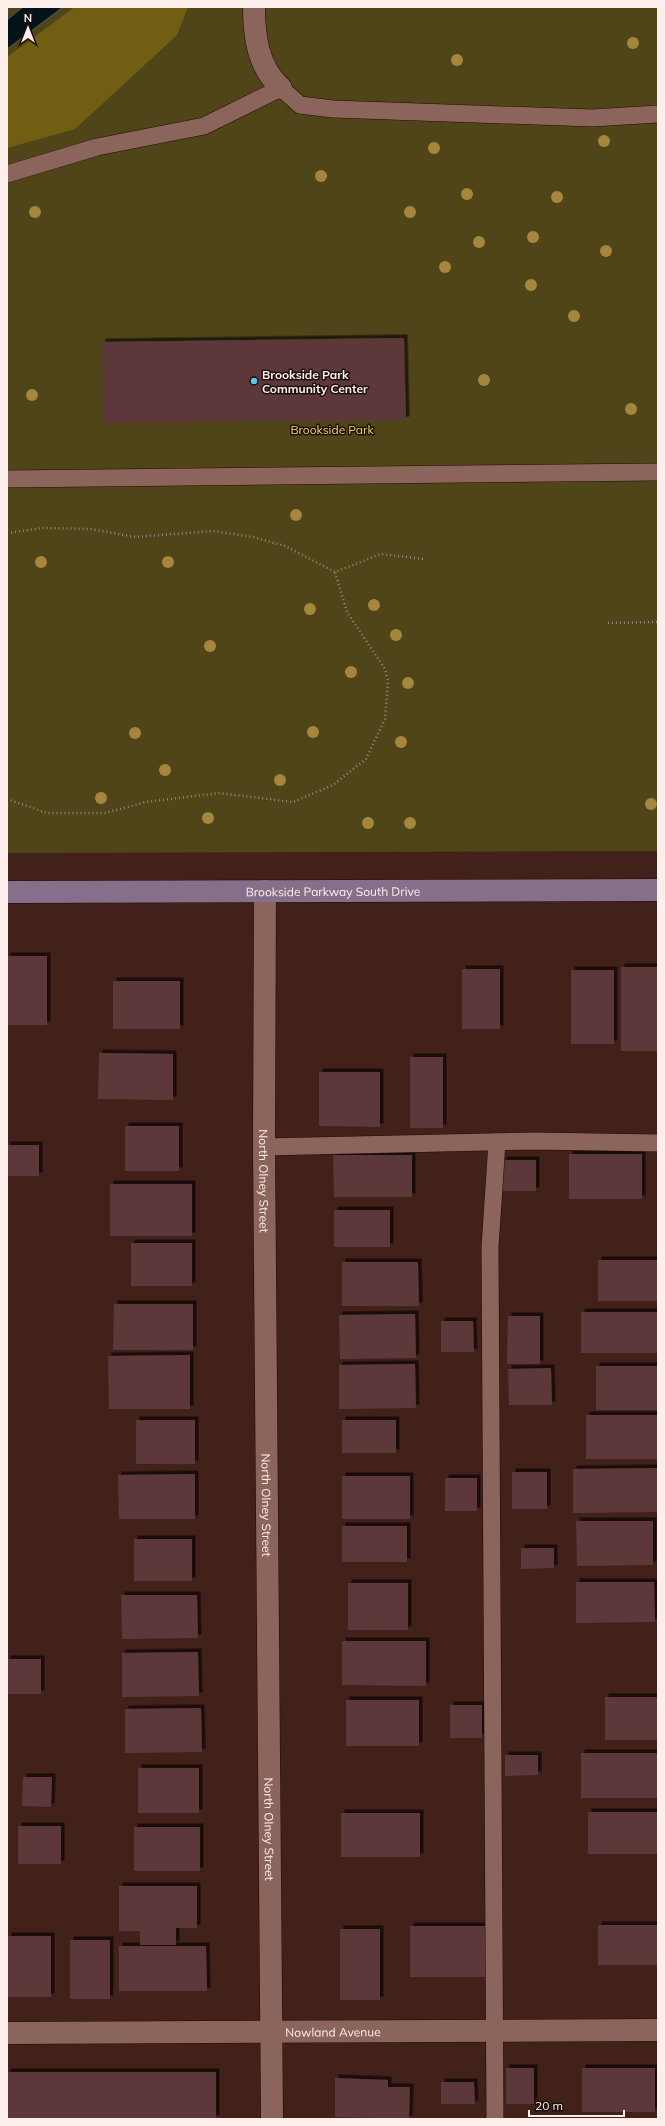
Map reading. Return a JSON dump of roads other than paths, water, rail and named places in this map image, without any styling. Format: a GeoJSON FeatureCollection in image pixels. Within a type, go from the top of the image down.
{"type":"FeatureCollection","features":[{"type":"Feature","properties":{"kind":"main road","name":"Brookside Parkway South Drive"},"geometry":{"type":"LineString","coordinates":[[7,892],[658,890]]}},
{"type":"Feature","properties":{"kind":"street"},"geometry":{"type":"LineString","coordinates":[[254,7],[254,28],[262,62],[281,88]]}},
{"type":"Feature","properties":{"kind":"street","name":"North Olney Street"},"geometry":{"type":"LineString","coordinates":[[266,891],[264,1147],[272,2119]]}},
{"type":"Feature","properties":{"kind":"street","name":"Nowland Avenue"},"geometry":{"type":"LineString","coordinates":[[7,2034],[658,2030]]}},
{"type":"Feature","properties":{"kind":"lane"},"geometry":{"type":"LineString","coordinates":[[7,174],[97,147],[204,126],[281,88],[300,105],[334,109],[592,118],[658,114]]}},
{"type":"Feature","properties":{"kind":"lane"},"geometry":{"type":"LineString","coordinates":[[7,478],[658,472]]}},
{"type":"Feature","properties":{"kind":"lane"},"geometry":{"type":"LineString","coordinates":[[264,1147],[497,1142],[658,1143]]}},
{"type":"Feature","properties":{"kind":"lane"},"geometry":{"type":"LineString","coordinates":[[495,2119],[494,1588],[490,1247],[497,1142]]}},
{"type":"Feature","properties":{"kind":"place","name":"Brookside Park Community Center"},"geometry":{"type":"Point","coordinates":[254,381]}},
{"type":"Feature","properties":{"kind":"park label","name":"Brookside Park"},"geometry":{"type":"Point","coordinates":[332,429]}}]}
